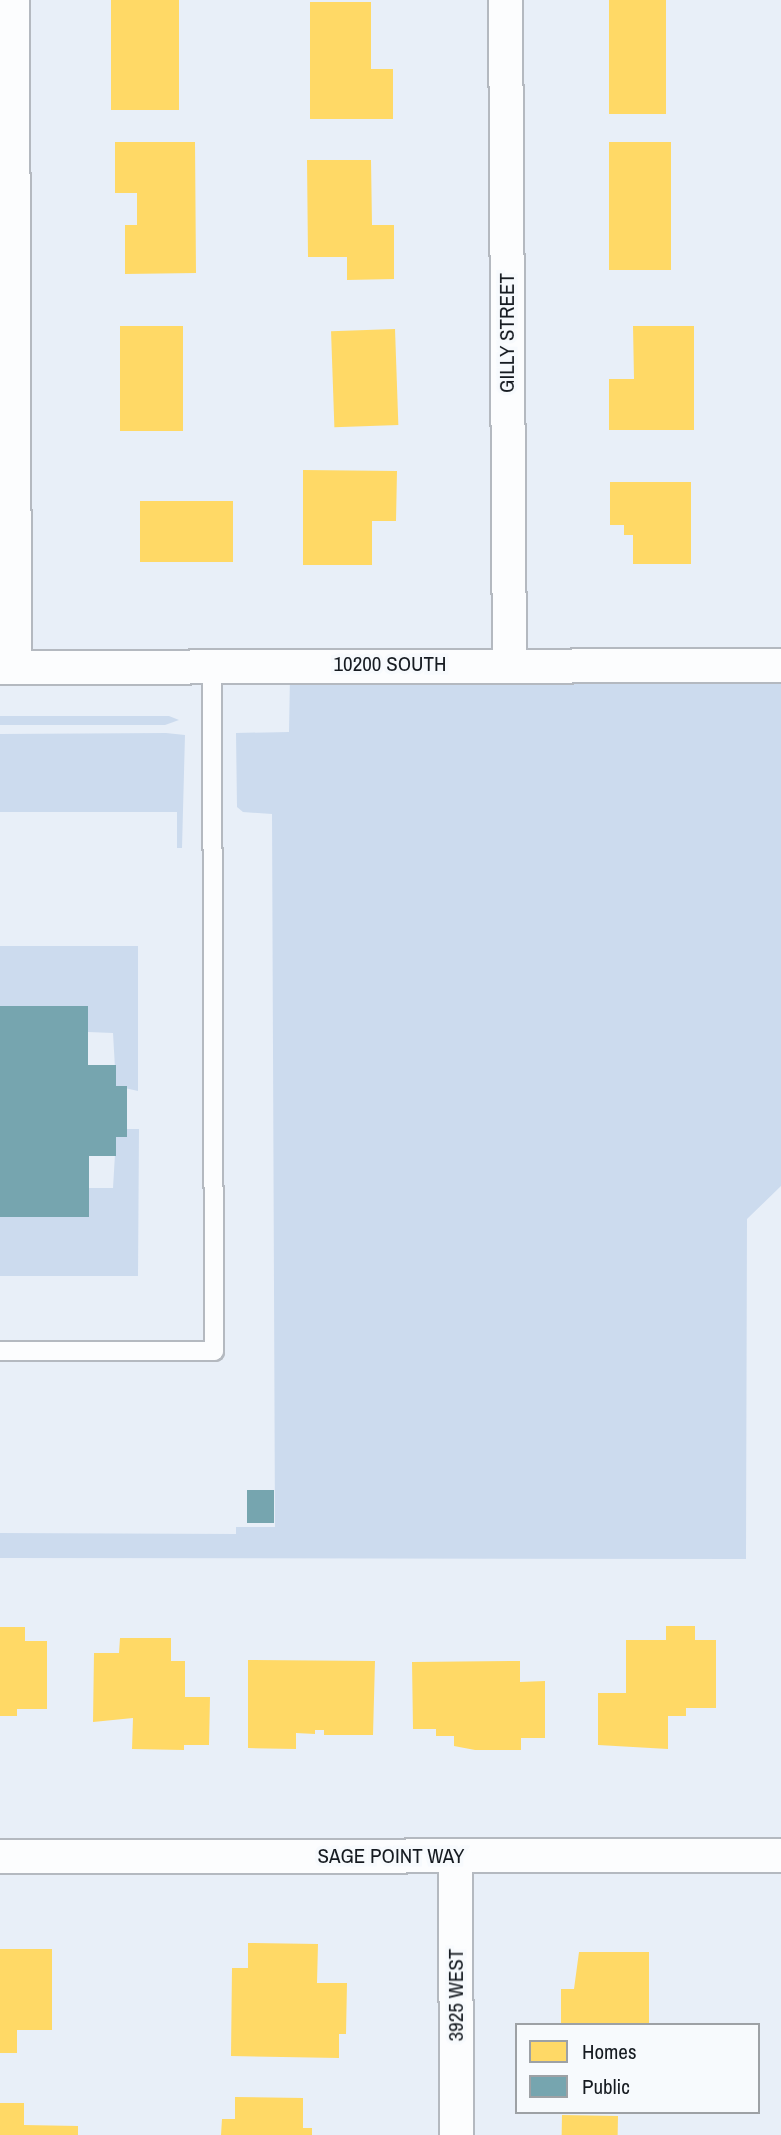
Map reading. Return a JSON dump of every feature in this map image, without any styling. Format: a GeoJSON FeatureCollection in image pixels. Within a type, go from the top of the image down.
{"type":"FeatureCollection","features":[{"type":"Feature","properties":{"kind":"street"},"geometry":{"type":"LineString","coordinates":[[7,666],[12,0]]}},
{"type":"Feature","properties":{"kind":"street","name":"GILLY STREET"},"geometry":{"type":"LineString","coordinates":[[505,0],[509,665]]}},
{"type":"Feature","properties":{"kind":"street","name":"10200 SOUTH"},"geometry":{"type":"LineString","coordinates":[[7,666],[781,665]]}},
{"type":"Feature","properties":{"kind":"street","name":"SAGE POINT WAY"},"geometry":{"type":"LineString","coordinates":[[0,1856],[781,1855]]}},
{"type":"Feature","properties":{"kind":"street","name":"3925 WEST"},"geometry":{"type":"LineString","coordinates":[[455,1856],[456,2135]]}},
{"type":"Feature","properties":{"kind":"lane"},"geometry":{"type":"LineString","coordinates":[[0,1351],[214,1351],[212,664]]}},
{"type":"Feature","properties":{"kind":"shaded area"},"geometry":{"type":"Polygon","coordinates":[[[290,675],[781,678],[781,1186],[747,1219],[746,1559],[0,1558],[0,1533],[236,1534],[236,1527],[275,1527],[272,814],[243,812],[237,807],[236,733],[289,732],[290,675]]]}},
{"type":"Feature","properties":{"kind":"shaded area"},"geometry":{"type":"Polygon","coordinates":[[[0,716],[169,716],[179,720],[165,725],[0,725],[0,716]]]}},
{"type":"Feature","properties":{"kind":"shaded area"},"geometry":{"type":"Polygon","coordinates":[[[0,734],[185,735],[182,848],[177,848],[177,812],[0,812],[0,734]]]}},
{"type":"Feature","properties":{"kind":"shaded area"},"geometry":{"type":"Polygon","coordinates":[[[0,946],[138,946],[138,1091],[116,1086],[113,1033],[88,1032],[88,1006],[0,1006],[0,946]]]}},
{"type":"Feature","properties":{"kind":"shaded area"},"geometry":{"type":"Polygon","coordinates":[[[127,1129],[139,1129],[138,1276],[0,1276],[0,1217],[89,1217],[89,1188],[113,1188],[116,1137],[127,1129]]]}},
{"type":"Feature","properties":{"kind":"building: Homes"},"geometry":{"type":"Polygon","coordinates":[[[111,0],[179,0],[179,110],[111,110],[111,0]]]}},
{"type":"Feature","properties":{"kind":"building: Homes"},"geometry":{"type":"Polygon","coordinates":[[[609,0],[666,0],[666,114],[609,114],[609,0]]]}},
{"type":"Feature","properties":{"kind":"building: Homes"},"geometry":{"type":"Polygon","coordinates":[[[310,2],[371,2],[371,69],[393,69],[393,119],[310,119],[310,2]]]}},
{"type":"Feature","properties":{"kind":"building: Homes"},"geometry":{"type":"Polygon","coordinates":[[[115,142],[195,142],[196,273],[125,274],[125,225],[137,225],[137,193],[115,193],[115,142]]]}},
{"type":"Feature","properties":{"kind":"building: Homes"},"geometry":{"type":"Polygon","coordinates":[[[609,142],[671,142],[671,270],[609,270],[609,142]]]}},
{"type":"Feature","properties":{"kind":"building: Homes"},"geometry":{"type":"Polygon","coordinates":[[[307,160],[371,160],[372,225],[394,225],[394,279],[347,280],[347,257],[308,257],[307,160]]]}},
{"type":"Feature","properties":{"kind":"building: Homes"},"geometry":{"type":"Polygon","coordinates":[[[120,326],[183,326],[183,431],[120,431],[120,326]]]}},
{"type":"Feature","properties":{"kind":"building: Homes"},"geometry":{"type":"Polygon","coordinates":[[[633,326],[694,326],[694,430],[609,430],[609,379],[634,379],[633,326]]]}},
{"type":"Feature","properties":{"kind":"building: Homes"},"geometry":{"type":"Polygon","coordinates":[[[395,329],[398,425],[334,427],[331,331],[395,329]]]}},
{"type":"Feature","properties":{"kind":"building: Homes"},"geometry":{"type":"Polygon","coordinates":[[[303,470],[397,471],[396,521],[372,521],[372,565],[303,565],[303,470]]]}},
{"type":"Feature","properties":{"kind":"building: Homes"},"geometry":{"type":"Polygon","coordinates":[[[610,482],[691,482],[691,564],[633,564],[633,535],[624,535],[624,525],[610,525],[610,482]]]}},
{"type":"Feature","properties":{"kind":"building: Homes"},"geometry":{"type":"Polygon","coordinates":[[[140,501],[233,501],[233,562],[140,562],[140,501]]]}},
{"type":"Feature","properties":{"kind":"building: Homes"},"geometry":{"type":"Polygon","coordinates":[[[666,1626],[695,1626],[695,1640],[716,1640],[716,1708],[686,1708],[686,1716],[668,1716],[668,1749],[598,1745],[598,1693],[626,1693],[626,1640],[666,1640],[666,1626]]]}},
{"type":"Feature","properties":{"kind":"building: Homes"},"geometry":{"type":"Polygon","coordinates":[[[0,1627],[25,1627],[25,1641],[47,1641],[47,1709],[17,1709],[17,1716],[0,1716],[0,1627]]]}},
{"type":"Feature","properties":{"kind":"building: Homes"},"geometry":{"type":"Polygon","coordinates":[[[120,1638],[171,1638],[171,1661],[185,1661],[185,1697],[210,1697],[209,1745],[184,1745],[184,1750],[132,1749],[133,1718],[93,1722],[94,1653],[119,1653],[120,1638]]]}},
{"type":"Feature","properties":{"kind":"building: Homes"},"geometry":{"type":"Polygon","coordinates":[[[248,1660],[375,1661],[373,1735],[324,1735],[324,1730],[315,1730],[315,1734],[296,1733],[296,1749],[248,1748],[248,1660]]]}},
{"type":"Feature","properties":{"kind":"building: Homes"},"geometry":{"type":"Polygon","coordinates":[[[520,1661],[520,1682],[545,1681],[545,1738],[521,1738],[521,1750],[475,1750],[454,1746],[454,1736],[436,1736],[436,1729],[413,1729],[412,1662],[520,1661]]]}},
{"type":"Feature","properties":{"kind":"building: Homes"},"geometry":{"type":"Polygon","coordinates":[[[248,1943],[318,1944],[317,1983],[347,1983],[346,2034],[339,2034],[339,2058],[231,2056],[232,1968],[248,1968],[248,1943]]]}},
{"type":"Feature","properties":{"kind":"building: Homes"},"geometry":{"type":"Polygon","coordinates":[[[0,1949],[52,1949],[52,2030],[17,2030],[17,2053],[0,2053],[0,1949]]]}},
{"type":"Feature","properties":{"kind":"building: Homes"},"geometry":{"type":"Polygon","coordinates":[[[579,1952],[649,1952],[649,2023],[561,2023],[561,1989],[574,1989],[579,1952]]]}},
{"type":"Feature","properties":{"kind":"building: Homes"},"geometry":{"type":"Polygon","coordinates":[[[235,2097],[303,2098],[303,2128],[312,2128],[312,2135],[221,2135],[222,2119],[235,2119],[235,2097]]]}},
{"type":"Feature","properties":{"kind":"building: Homes"},"geometry":{"type":"Polygon","coordinates":[[[0,2103],[24,2103],[24,2125],[78,2126],[78,2135],[0,2135],[0,2103]]]}},
{"type":"Feature","properties":{"kind":"building: Homes"},"geometry":{"type":"Polygon","coordinates":[[[562,2115],[618,2116],[618,2135],[562,2135],[562,2115]]]}},
{"type":"Feature","properties":{"kind":"building: Public"},"geometry":{"type":"Polygon","coordinates":[[[0,1006],[88,1006],[88,1065],[116,1065],[116,1086],[127,1086],[127,1137],[116,1137],[116,1156],[89,1156],[89,1217],[0,1217],[0,1006]]]}},
{"type":"Feature","properties":{"kind":"building: Public"},"geometry":{"type":"Polygon","coordinates":[[[247,1490],[274,1490],[274,1523],[247,1523],[247,1490]]]}}]}
